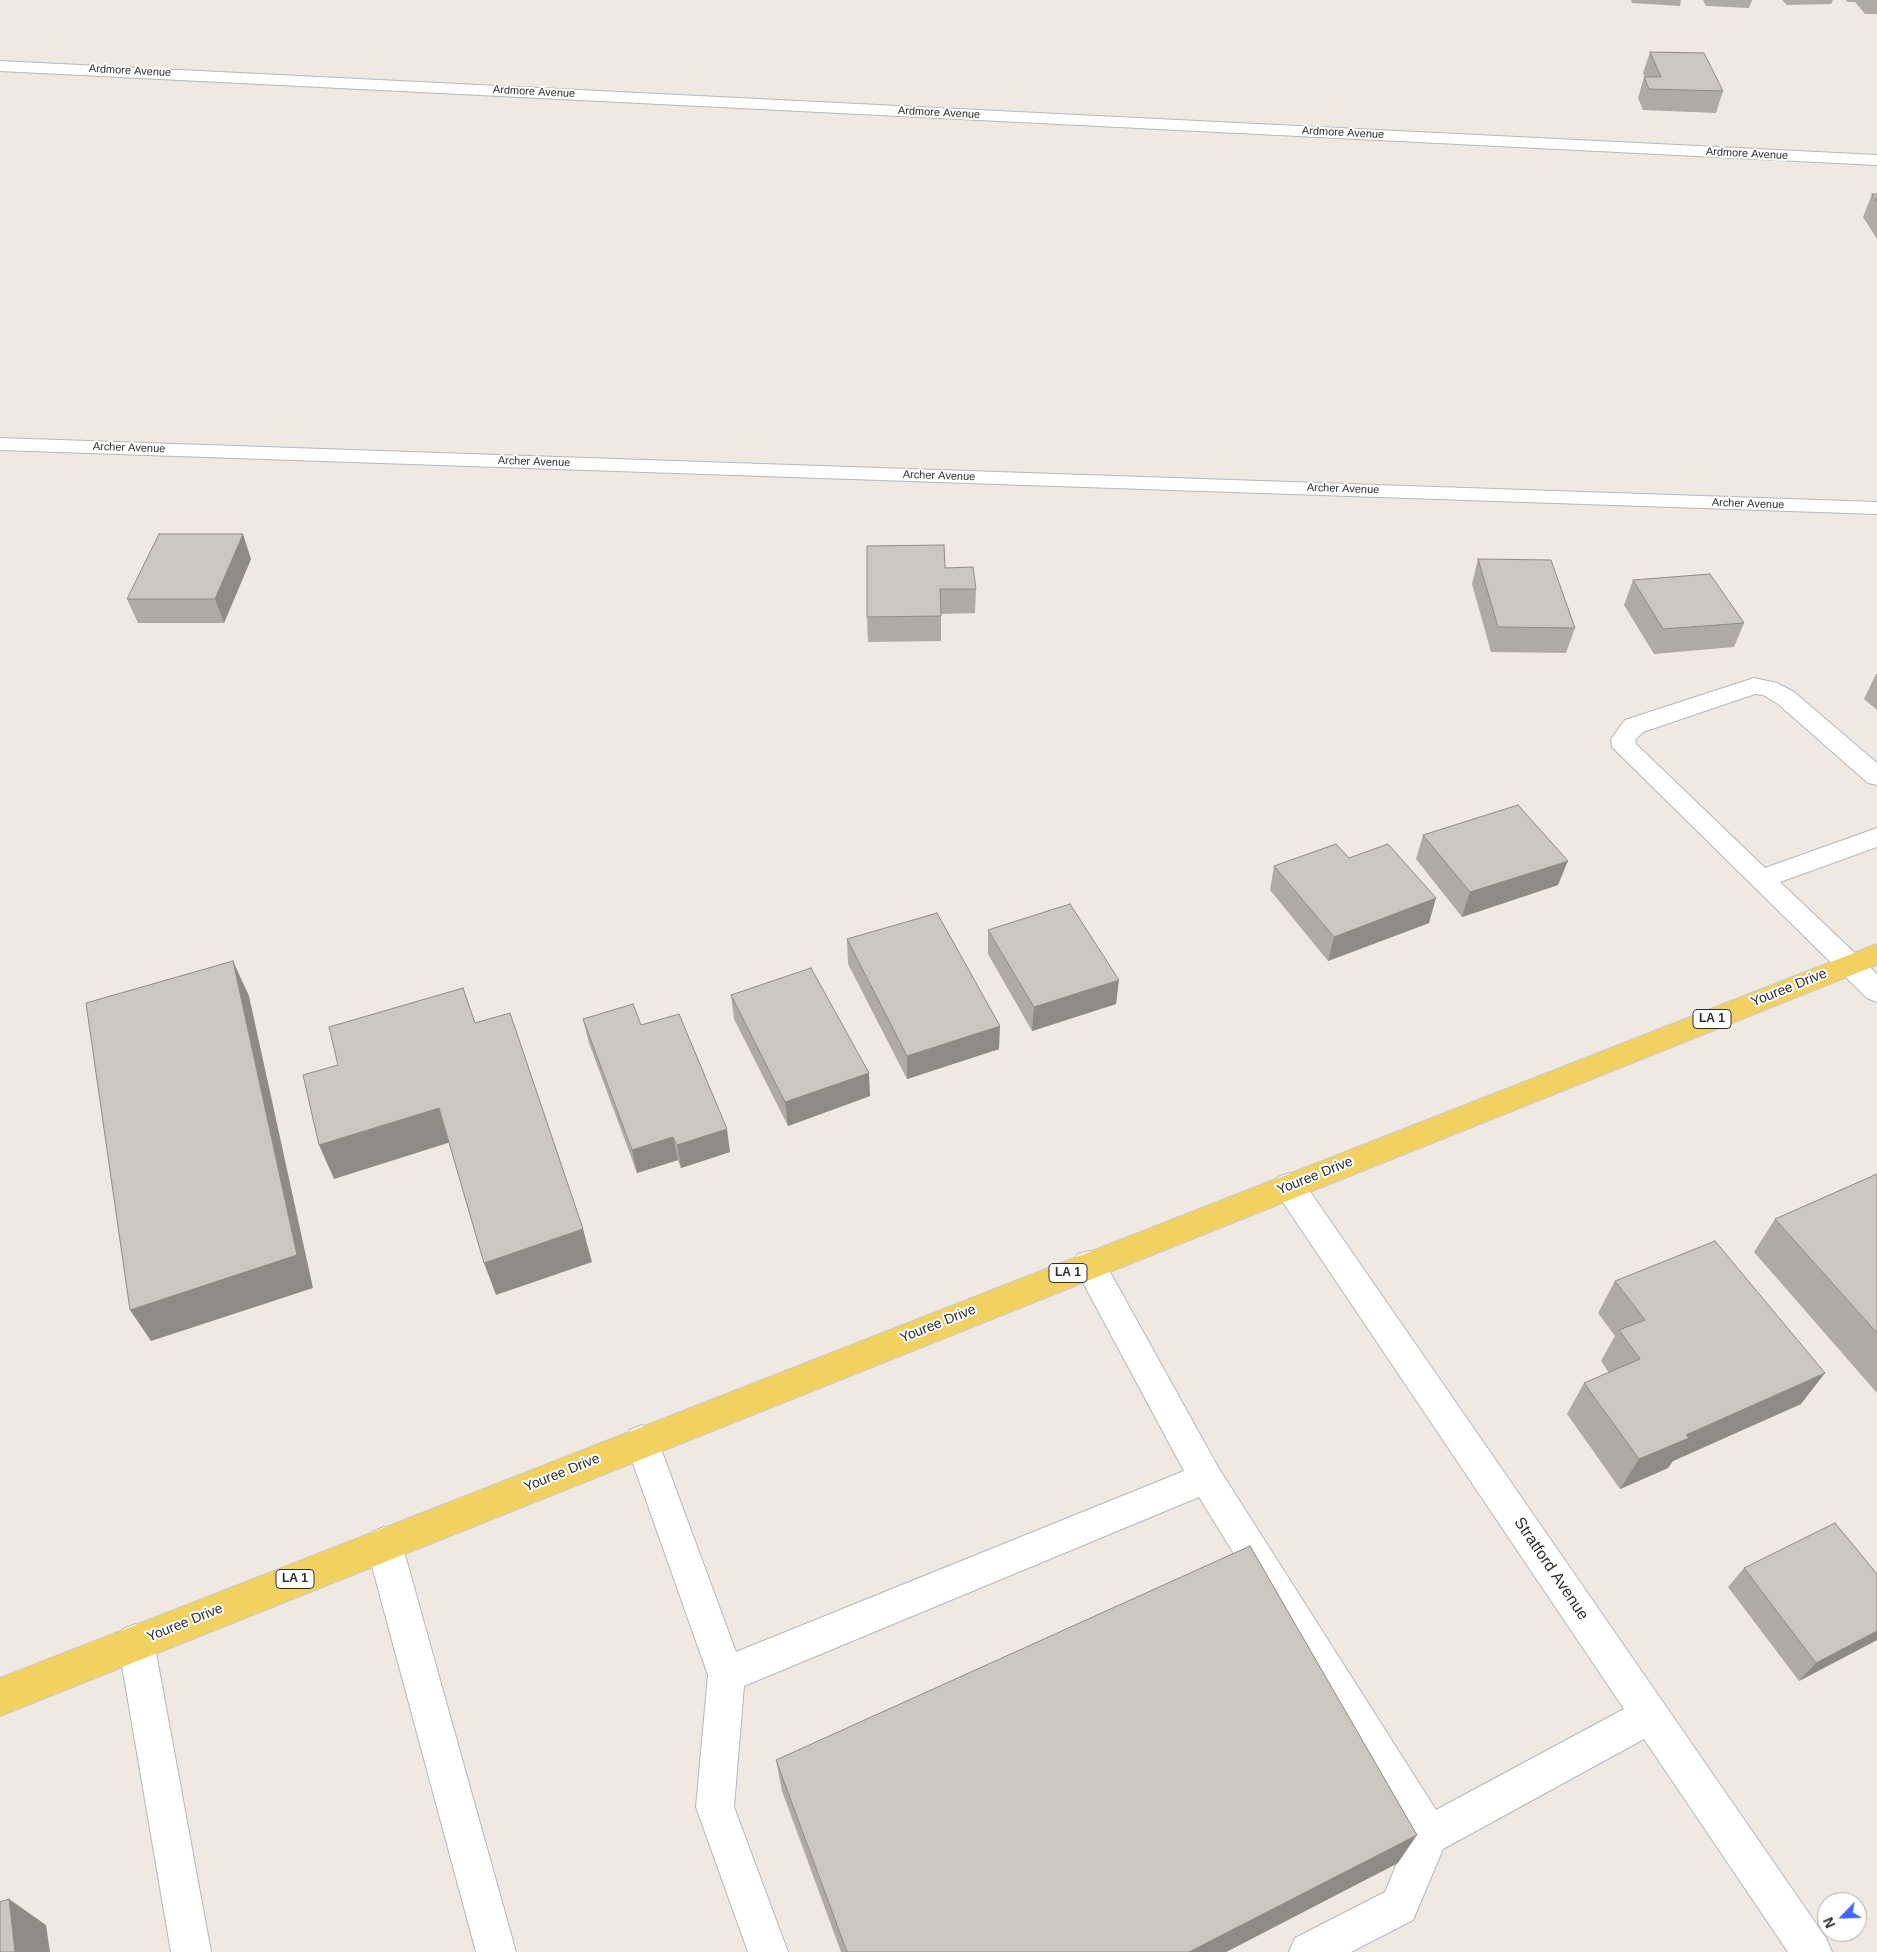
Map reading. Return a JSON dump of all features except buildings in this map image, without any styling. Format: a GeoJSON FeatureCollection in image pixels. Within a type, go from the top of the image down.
{"type":"FeatureCollection","features":[{"type":"Feature","properties":{"kind":"main road","name":"Youree Drive"},"geometry":{"type":"LineString","coordinates":[[0,1696],[1877,954]]}},
{"type":"Feature","properties":{"kind":"street","name":"Ardmore Avenue"},"geometry":{"type":"LineString","coordinates":[[0,66],[1877,160]]}},
{"type":"Feature","properties":{"kind":"street","name":"Archer Avenue"},"geometry":{"type":"LineString","coordinates":[[0,444],[1877,508]]}},
{"type":"Feature","properties":{"kind":"street"},"geometry":{"type":"LineString","coordinates":[[1877,777],[1786,698],[1769,688],[1754,686],[1634,726],[1623,739],[1624,747],[1877,991]]}},
{"type":"Feature","properties":{"kind":"street"},"geometry":{"type":"LineString","coordinates":[[1761,879],[1877,836]]}},
{"type":"Feature","properties":{"kind":"street","name":"Stratford Avenue"},"geometry":{"type":"LineString","coordinates":[[1289,1186],[1812,1952]]}},
{"type":"Feature","properties":{"kind":"street"},"geometry":{"type":"LineString","coordinates":[[1089,1264],[1206,1478],[1429,1835]]}},
{"type":"Feature","properties":{"kind":"street"},"geometry":{"type":"LineString","coordinates":[[642,1441],[726,1675],[716,1807],[768,1952]]}},
{"type":"Feature","properties":{"kind":"street"},"geometry":{"type":"LineString","coordinates":[[726,1675],[1206,1478]]}},
{"type":"Feature","properties":{"kind":"street"},"geometry":{"type":"LineString","coordinates":[[384,1544],[496,1952]]}},
{"type":"Feature","properties":{"kind":"street"},"geometry":{"type":"LineString","coordinates":[[136,1642],[191,1952]]}},
{"type":"Feature","properties":{"kind":"street"},"geometry":{"type":"LineString","coordinates":[[1309,1952],[1399,1906],[1429,1835],[1650,1715]]}}]}
